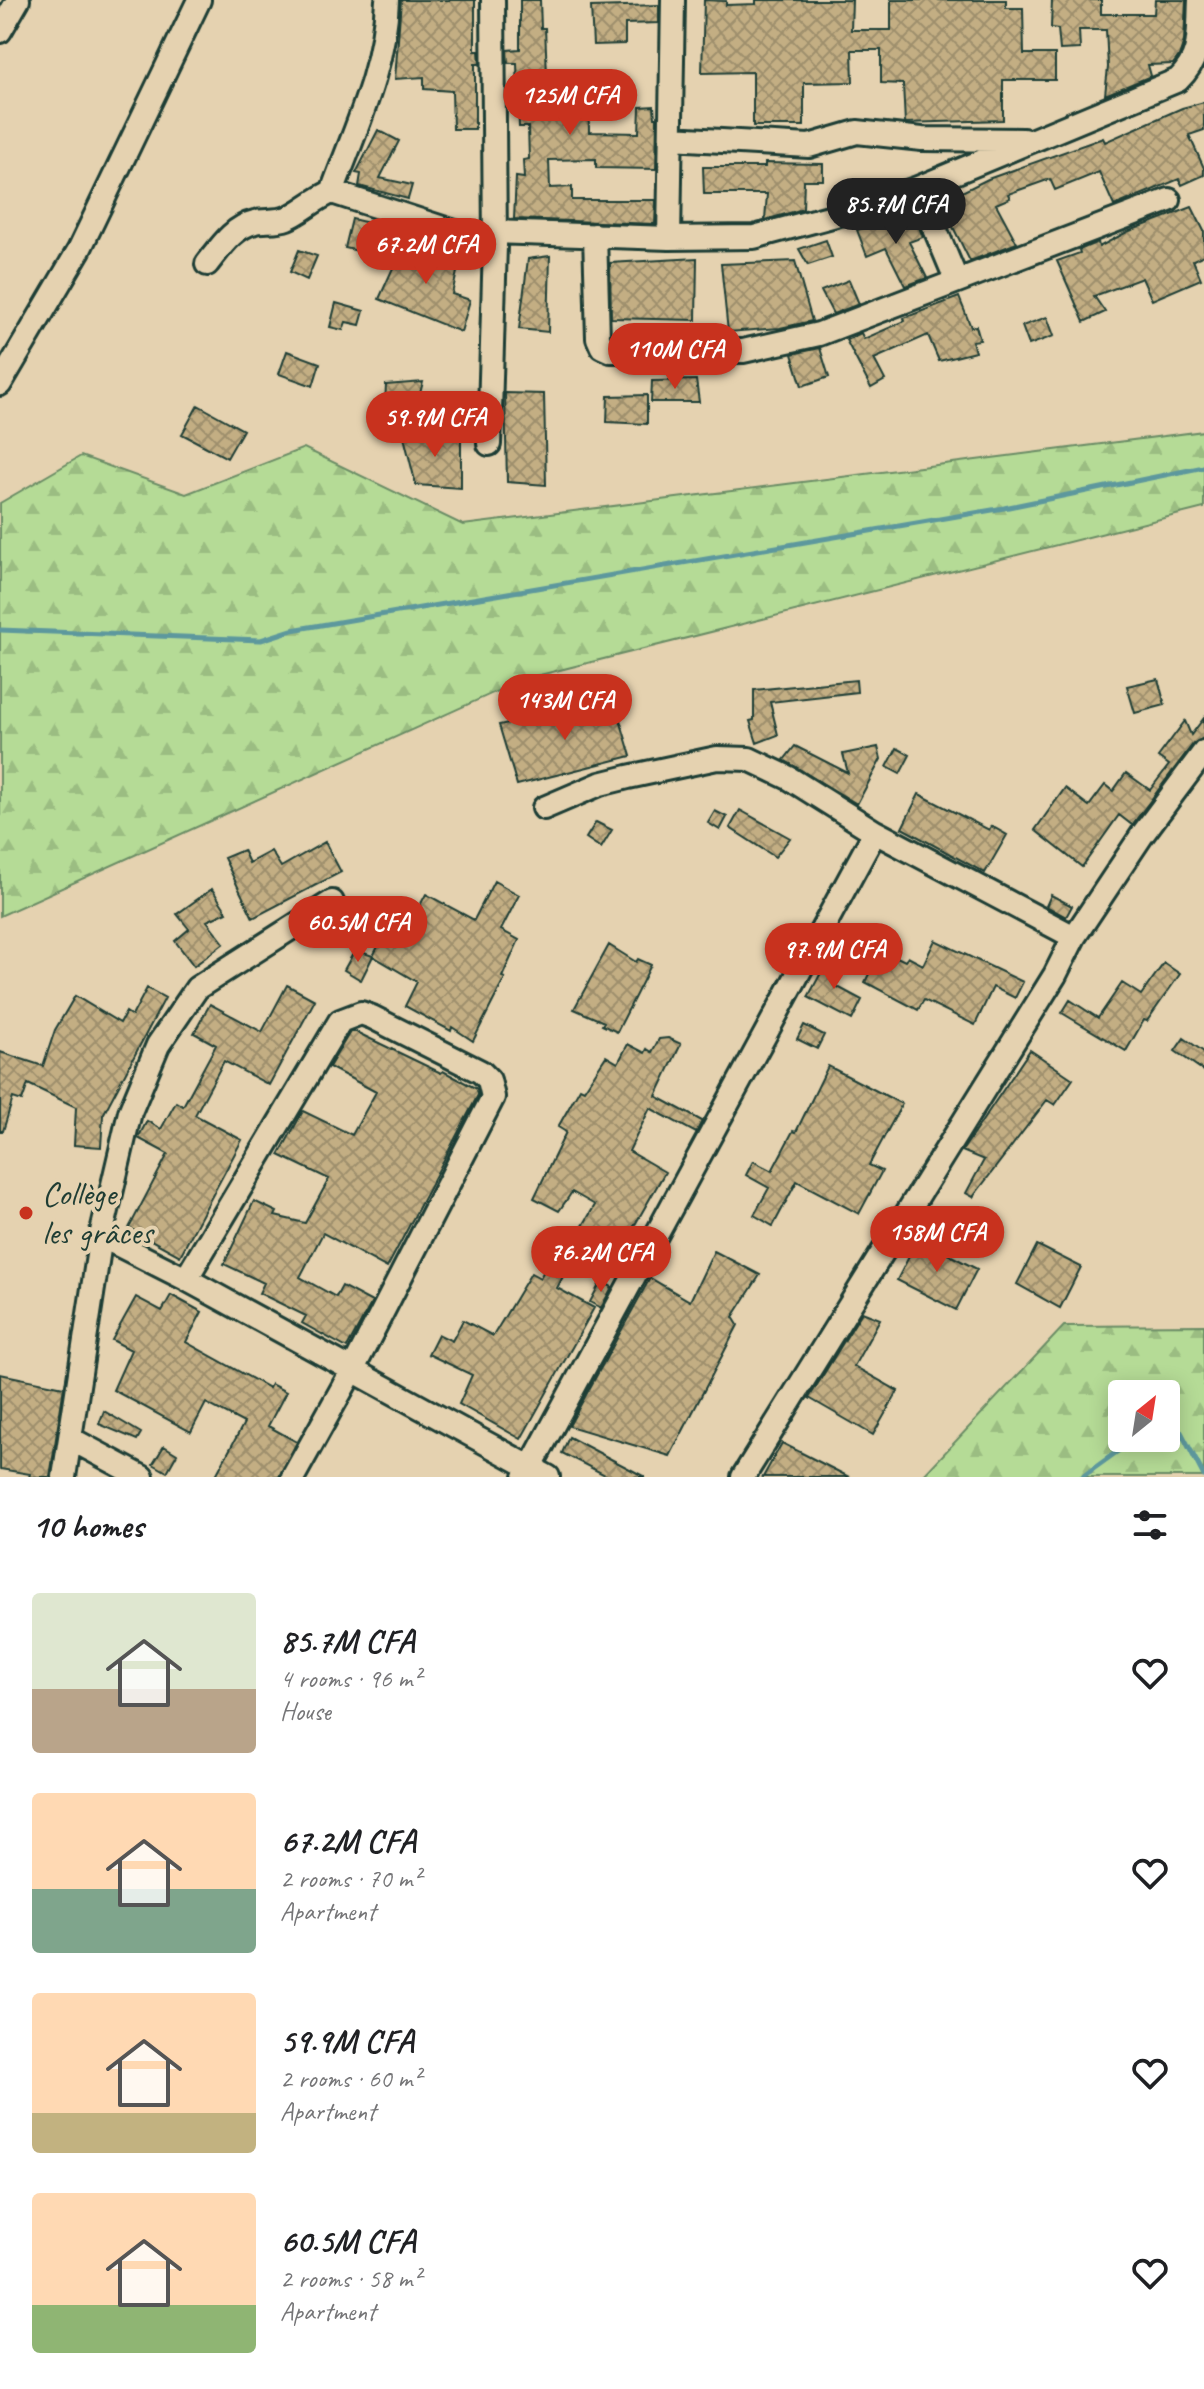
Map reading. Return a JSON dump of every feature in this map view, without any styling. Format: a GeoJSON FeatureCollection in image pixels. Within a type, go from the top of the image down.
{"type":"FeatureCollection","features":[{"type":"Feature","properties":{"kind":"street"},"geometry":{"type":"LineString","coordinates":[[0,31],[18,0]]}},
{"type":"Feature","properties":{"kind":"street"},"geometry":{"type":"LineString","coordinates":[[0,384],[79,250],[199,0]]}},
{"type":"Feature","properties":{"kind":"street"},"geometry":{"type":"LineString","coordinates":[[332,192],[376,77],[387,21],[387,0]]}},
{"type":"Feature","properties":{"kind":"street"},"geometry":{"type":"LineString","coordinates":[[489,444],[495,239],[493,0]]}},
{"type":"Feature","properties":{"kind":"street"},"geometry":{"type":"LineString","coordinates":[[669,238],[673,0]]}},
{"type":"Feature","properties":{"kind":"street"},"geometry":{"type":"LineString","coordinates":[[207,264],[227,239],[241,228],[251,223],[290,217],[317,198],[332,192],[495,239],[595,235],[754,237],[851,211],[918,188],[1178,80],[1190,69],[1197,53],[1200,0]]}},
{"type":"Feature","properties":{"kind":"street"},"geometry":{"type":"LineString","coordinates":[[671,138],[809,146],[857,132],[922,139],[1034,140]]}},
{"type":"Feature","properties":{"kind":"street"},"geometry":{"type":"LineString","coordinates":[[918,188],[956,279]]}},
{"type":"Feature","properties":{"kind":"street"},"geometry":{"type":"LineString","coordinates":[[595,235],[598,338],[602,347],[611,351],[743,351],[819,334],[1169,200]]}},
{"type":"Feature","properties":{"kind":"street"},"geometry":{"type":"LineString","coordinates":[[743,1477],[1055,975],[1074,937],[1133,846],[1204,752]]}},
{"type":"Feature","properties":{"kind":"street"},"geometry":{"type":"LineString","coordinates":[[544,808],[600,784],[628,777],[717,758],[749,759],[789,778],[875,832],[1074,937]]}},
{"type":"Feature","properties":{"kind":"street"},"geometry":{"type":"LineString","coordinates":[[101,1236],[186,1279],[534,1474],[875,832]]}},
{"type":"Feature","properties":{"kind":"street"},"geometry":{"type":"LineString","coordinates":[[64,1477],[101,1236],[130,1112],[158,1045],[197,988],[332,902]]}},
{"type":"Feature","properties":{"kind":"street"},"geometry":{"type":"LineString","coordinates":[[186,1279],[340,1021],[361,1013],[372,1017],[481,1072],[489,1080],[493,1097],[352,1371],[293,1477]]}},
{"type":"Feature","properties":{"kind":"street"},"geometry":{"type":"LineString","coordinates":[[71,1439],[142,1477]]}},
{"type":"Feature","properties":{"kind":"green space"},"geometry":{"type":"Polygon","coordinates":[[[1204,431],[1204,508],[524,679],[0,916],[0,503],[81,456],[186,494],[304,448],[463,525],[1204,431]]]}},
{"type":"Feature","properties":{"kind":"green space"},"geometry":{"type":"Polygon","coordinates":[[[1204,1325],[1204,1477],[922,1477],[1064,1326],[1204,1325]]]}},
{"type":"Feature","properties":{"kind":"building"},"geometry":{"type":"Polygon","coordinates":[[[401,0],[475,0],[475,51],[479,51],[480,64],[475,64],[475,129],[453,129],[452,91],[424,89],[424,77],[395,79],[401,0]]]}},
{"type":"Feature","properties":{"kind":"building"},"geometry":{"type":"Polygon","coordinates":[[[520,0],[540,0],[547,74],[588,74],[589,132],[639,133],[640,107],[654,106],[657,118],[656,169],[596,168],[596,159],[549,160],[550,188],[572,187],[572,200],[656,200],[655,224],[514,219],[516,177],[524,178],[523,160],[529,159],[528,127],[519,127],[517,63],[508,63],[507,50],[520,49],[520,0]]]}},
{"type":"Feature","properties":{"kind":"building"},"geometry":{"type":"Polygon","coordinates":[[[704,0],[726,1],[726,5],[756,4],[756,0],[852,0],[851,30],[891,30],[891,0],[1006,0],[1006,8],[1023,8],[1024,54],[1055,54],[1055,80],[1003,80],[1003,120],[905,123],[903,84],[881,83],[881,50],[852,50],[853,82],[804,83],[804,126],[753,126],[753,72],[702,73],[704,0]]]}},
{"type":"Feature","properties":{"kind":"building"},"geometry":{"type":"Polygon","coordinates":[[[1052,0],[1101,0],[1101,14],[1154,14],[1155,0],[1186,0],[1184,41],[1179,56],[1173,64],[1148,65],[1151,76],[1105,95],[1108,67],[1106,30],[1079,30],[1080,49],[1060,50],[1058,29],[1051,28],[1052,0]]]}},
{"type":"Feature","properties":{"kind":"building"},"geometry":{"type":"Polygon","coordinates":[[[659,5],[659,23],[625,24],[625,44],[593,45],[591,7],[659,5]]]}},
{"type":"Feature","properties":{"kind":"building"},"geometry":{"type":"Polygon","coordinates":[[[1204,102],[1204,130],[1189,135],[1204,168],[1204,175],[1182,185],[1179,179],[1114,206],[1099,172],[1055,190],[1050,179],[1008,194],[1010,198],[996,204],[1017,243],[970,261],[952,225],[949,226],[939,201],[960,189],[962,192],[988,179],[1103,138],[1105,142],[1182,108],[1204,102]]]}},
{"type":"Feature","properties":{"kind":"building"},"geometry":{"type":"Polygon","coordinates":[[[378,130],[399,141],[380,178],[412,185],[408,199],[359,186],[361,174],[356,173],[378,130]]]}},
{"type":"Feature","properties":{"kind":"building"},"geometry":{"type":"Polygon","coordinates":[[[765,163],[823,164],[823,180],[804,180],[803,209],[765,220],[767,194],[704,194],[703,167],[765,167],[765,163]]]}},
{"type":"Feature","properties":{"kind":"building"},"geometry":{"type":"Polygon","coordinates":[[[1192,207],[1204,231],[1204,255],[1193,260],[1201,279],[1152,300],[1142,278],[1094,296],[1105,312],[1084,322],[1057,261],[1080,253],[1079,250],[1098,242],[1099,247],[1127,232],[1192,207]]]}},
{"type":"Feature","properties":{"kind":"building"},"geometry":{"type":"Polygon","coordinates":[[[911,208],[923,237],[909,242],[927,278],[905,286],[886,248],[867,256],[857,230],[881,223],[905,222],[905,210],[911,208]]]}},
{"type":"Feature","properties":{"kind":"building"},"geometry":{"type":"Polygon","coordinates":[[[352,219],[369,223],[363,252],[345,248],[352,219]]]}},
{"type":"Feature","properties":{"kind":"building"},"geometry":{"type":"Polygon","coordinates":[[[826,240],[832,257],[808,265],[799,249],[826,240]]]}},
{"type":"Feature","properties":{"kind":"building"},"geometry":{"type":"Polygon","coordinates":[[[400,243],[460,259],[452,294],[470,300],[461,332],[379,299],[400,243]]]}},
{"type":"Feature","properties":{"kind":"building"},"geometry":{"type":"Polygon","coordinates":[[[299,250],[317,256],[307,280],[290,272],[299,250]]]}},
{"type":"Feature","properties":{"kind":"building"},"geometry":{"type":"Polygon","coordinates":[[[550,256],[548,332],[519,329],[528,259],[550,256]]]}},
{"type":"Feature","properties":{"kind":"building"},"geometry":{"type":"Polygon","coordinates":[[[697,258],[696,320],[611,318],[610,263],[697,258]]]}},
{"type":"Feature","properties":{"kind":"building"},"geometry":{"type":"Polygon","coordinates":[[[795,261],[812,321],[780,328],[728,332],[721,264],[795,261]]]}},
{"type":"Feature","properties":{"kind":"building"},"geometry":{"type":"Polygon","coordinates":[[[849,280],[859,304],[833,314],[821,291],[849,280]]]}},
{"type":"Feature","properties":{"kind":"building"},"geometry":{"type":"Polygon","coordinates":[[[959,297],[971,327],[976,326],[980,340],[972,341],[975,352],[939,361],[928,335],[874,359],[885,380],[871,388],[846,340],[861,333],[864,339],[905,321],[904,318],[959,297]]]}},
{"type":"Feature","properties":{"kind":"building"},"geometry":{"type":"Polygon","coordinates":[[[336,303],[364,311],[360,325],[346,322],[343,330],[330,327],[336,303]]]}},
{"type":"Feature","properties":{"kind":"building"},"geometry":{"type":"Polygon","coordinates":[[[1047,317],[1054,336],[1029,345],[1022,326],[1047,317]]]}},
{"type":"Feature","properties":{"kind":"building"},"geometry":{"type":"Polygon","coordinates":[[[820,348],[829,377],[802,386],[792,354],[820,348]]]}},
{"type":"Feature","properties":{"kind":"building"},"geometry":{"type":"Polygon","coordinates":[[[287,351],[320,363],[313,386],[279,374],[287,351]]]}},
{"type":"Feature","properties":{"kind":"building"},"geometry":{"type":"Polygon","coordinates":[[[696,380],[699,402],[651,402],[652,381],[696,380]]]}},
{"type":"Feature","properties":{"kind":"building"},"geometry":{"type":"Polygon","coordinates":[[[423,382],[418,401],[385,404],[386,385],[423,382]]]}},
{"type":"Feature","properties":{"kind":"building"},"geometry":{"type":"Polygon","coordinates":[[[505,393],[544,394],[546,485],[507,482],[505,393]]]}},
{"type":"Feature","properties":{"kind":"building"},"geometry":{"type":"Polygon","coordinates":[[[647,395],[647,424],[607,422],[608,396],[647,395]]]}},
{"type":"Feature","properties":{"kind":"building"},"geometry":{"type":"Polygon","coordinates":[[[198,405],[243,430],[227,458],[182,434],[198,405]]]}},
{"type":"Feature","properties":{"kind":"building"},"geometry":{"type":"Polygon","coordinates":[[[403,433],[461,436],[461,488],[416,485],[403,433]]]}},
{"type":"Feature","properties":{"kind":"building"},"geometry":{"type":"Polygon","coordinates":[[[1158,679],[1165,705],[1135,713],[1127,686],[1158,679]]]}},
{"type":"Feature","properties":{"kind":"building"},"geometry":{"type":"Polygon","coordinates":[[[856,680],[857,692],[770,702],[778,735],[757,743],[750,721],[754,720],[754,690],[856,680]]]}},
{"type":"Feature","properties":{"kind":"building"},"geometry":{"type":"Polygon","coordinates":[[[614,700],[631,756],[517,785],[499,725],[614,700]]]}},
{"type":"Feature","properties":{"kind":"building"},"geometry":{"type":"Polygon","coordinates":[[[1204,718],[1204,738],[1193,744],[1132,825],[1119,815],[1082,867],[1035,830],[1065,788],[1089,806],[1105,785],[1113,791],[1126,773],[1150,790],[1169,765],[1158,757],[1185,721],[1191,735],[1204,718]]]}},
{"type":"Feature","properties":{"kind":"building"},"geometry":{"type":"Polygon","coordinates":[[[795,746],[848,773],[843,754],[878,747],[881,759],[857,804],[784,760],[795,746]]]}},
{"type":"Feature","properties":{"kind":"building"},"geometry":{"type":"Polygon","coordinates":[[[897,748],[910,755],[900,774],[887,767],[897,748]]]}},
{"type":"Feature","properties":{"kind":"building"},"geometry":{"type":"Polygon","coordinates":[[[919,794],[989,830],[991,826],[1007,835],[985,873],[902,828],[919,794]]]}},
{"type":"Feature","properties":{"kind":"building"},"geometry":{"type":"Polygon","coordinates":[[[740,810],[790,838],[775,857],[730,828],[740,810]]]}},
{"type":"Feature","properties":{"kind":"building"},"geometry":{"type":"Polygon","coordinates":[[[715,811],[727,817],[720,830],[708,823],[715,811]]]}},
{"type":"Feature","properties":{"kind":"building"},"geometry":{"type":"Polygon","coordinates":[[[596,822],[612,830],[601,848],[586,838],[596,822]]]}},
{"type":"Feature","properties":{"kind":"building"},"geometry":{"type":"Polygon","coordinates":[[[325,842],[341,872],[253,918],[224,858],[243,850],[249,863],[271,851],[281,867],[325,842]]]}},
{"type":"Feature","properties":{"kind":"building"},"geometry":{"type":"Polygon","coordinates":[[[494,881],[519,895],[501,930],[519,940],[502,977],[505,978],[473,1041],[452,1027],[451,1031],[405,1006],[417,982],[373,956],[395,914],[410,924],[426,894],[474,920],[494,881]]]}},
{"type":"Feature","properties":{"kind":"building"},"geometry":{"type":"Polygon","coordinates":[[[212,889],[227,912],[207,921],[224,943],[194,966],[175,941],[189,929],[177,914],[212,889]]]}},
{"type":"Feature","properties":{"kind":"building"},"geometry":{"type":"Polygon","coordinates":[[[1051,895],[1072,906],[1066,917],[1046,906],[1051,895]]]}},
{"type":"Feature","properties":{"kind":"building"},"geometry":{"type":"Polygon","coordinates":[[[846,932],[905,961],[908,957],[923,965],[935,940],[1023,982],[1015,998],[993,987],[975,1025],[924,1000],[918,1010],[865,982],[872,968],[837,950],[846,932]]]}},
{"type":"Feature","properties":{"kind":"building"},"geometry":{"type":"Polygon","coordinates":[[[609,945],[636,962],[638,959],[651,965],[617,1032],[602,1025],[604,1022],[574,1009],[609,945]]]}},
{"type":"Feature","properties":{"kind":"building"},"geometry":{"type":"Polygon","coordinates":[[[355,950],[373,956],[361,980],[344,970],[355,950]]]}},
{"type":"Feature","properties":{"kind":"building"},"geometry":{"type":"Polygon","coordinates":[[[830,956],[844,962],[834,985],[862,1000],[852,1020],[808,997],[830,956]]]}},
{"type":"Feature","properties":{"kind":"building"},"geometry":{"type":"Polygon","coordinates":[[[1164,963],[1180,974],[1147,1021],[1144,1020],[1126,1051],[1062,1013],[1070,1000],[1098,1018],[1122,983],[1141,995],[1164,963]]]}},
{"type":"Feature","properties":{"kind":"building"},"geometry":{"type":"Polygon","coordinates":[[[287,985],[315,1000],[269,1085],[224,1061],[195,1115],[242,1140],[180,1256],[129,1228],[168,1154],[138,1138],[147,1121],[161,1129],[176,1102],[183,1106],[216,1045],[194,1033],[210,1004],[262,1032],[287,985]]]}},
{"type":"Feature","properties":{"kind":"building"},"geometry":{"type":"Polygon","coordinates":[[[147,988],[165,998],[103,1115],[101,1147],[74,1145],[76,1107],[28,1084],[22,1101],[13,1098],[3,1131],[0,1131],[0,1052],[43,1066],[55,1030],[75,996],[120,1023],[126,1012],[132,1016],[147,988]]]}},
{"type":"Feature","properties":{"kind":"building"},"geometry":{"type":"Polygon","coordinates":[[[804,1025],[824,1035],[817,1049],[797,1039],[804,1025]]]}},
{"type":"Feature","properties":{"kind":"building"},"geometry":{"type":"Polygon","coordinates":[[[354,1031],[441,1073],[443,1071],[477,1089],[478,1095],[387,1268],[323,1233],[300,1277],[336,1297],[342,1286],[372,1302],[347,1348],[302,1323],[306,1316],[259,1293],[264,1283],[224,1264],[254,1201],[277,1212],[275,1216],[305,1223],[329,1179],[279,1155],[303,1111],[352,1135],[376,1092],[329,1067],[350,1032],[354,1031]]]}},
{"type":"Feature","properties":{"kind":"building"},"geometry":{"type":"Polygon","coordinates":[[[668,1038],[681,1044],[656,1096],[702,1121],[696,1133],[650,1108],[629,1151],[665,1172],[604,1279],[570,1263],[557,1288],[594,1308],[521,1439],[459,1404],[472,1375],[428,1354],[438,1334],[452,1341],[463,1320],[493,1336],[531,1273],[540,1278],[562,1237],[573,1243],[595,1205],[572,1192],[559,1211],[534,1198],[566,1132],[558,1127],[580,1088],[584,1090],[606,1056],[618,1063],[628,1044],[645,1053],[647,1049],[652,1052],[659,1039],[668,1038]]]}},
{"type":"Feature","properties":{"kind":"building"},"geometry":{"type":"Polygon","coordinates":[[[1184,1038],[1204,1052],[1204,1071],[1175,1051],[1184,1038]]]}},
{"type":"Feature","properties":{"kind":"building"},"geometry":{"type":"Polygon","coordinates":[[[1030,1050],[1073,1079],[1055,1105],[1047,1100],[973,1197],[966,1193],[984,1160],[962,1151],[1030,1050]]]}},
{"type":"Feature","properties":{"kind":"building"},"geometry":{"type":"Polygon","coordinates":[[[828,1066],[902,1104],[869,1165],[882,1171],[859,1214],[797,1181],[773,1226],[754,1215],[769,1188],[746,1175],[753,1161],[772,1171],[793,1131],[796,1132],[828,1066]]]}},
{"type":"Feature","properties":{"kind":"building"},"geometry":{"type":"Polygon","coordinates":[[[918,1239],[977,1269],[956,1310],[897,1280],[918,1239]]]}},
{"type":"Feature","properties":{"kind":"building"},"geometry":{"type":"Polygon","coordinates":[[[1037,1245],[1081,1267],[1060,1308],[1017,1284],[1037,1245]]]}},
{"type":"Feature","properties":{"kind":"building"},"geometry":{"type":"Polygon","coordinates":[[[714,1251],[760,1275],[733,1317],[738,1325],[670,1456],[569,1426],[650,1278],[690,1301],[714,1251]]]}},
{"type":"Feature","properties":{"kind":"building"},"geometry":{"type":"Polygon","coordinates":[[[601,1281],[612,1287],[601,1308],[590,1302],[601,1281]]]}},
{"type":"Feature","properties":{"kind":"building"},"geometry":{"type":"Polygon","coordinates":[[[171,1295],[202,1312],[186,1342],[269,1388],[271,1384],[286,1392],[268,1426],[297,1442],[279,1477],[215,1477],[244,1423],[206,1403],[191,1432],[113,1390],[131,1350],[112,1340],[136,1297],[162,1311],[171,1295]]]}},
{"type":"Feature","properties":{"kind":"building"},"geometry":{"type":"Polygon","coordinates":[[[862,1312],[880,1319],[854,1366],[898,1391],[873,1435],[809,1398],[862,1312]]]}},
{"type":"Feature","properties":{"kind":"building"},"geometry":{"type":"Polygon","coordinates":[[[0,1374],[64,1387],[50,1477],[29,1477],[30,1474],[0,1469],[0,1374]]]}},
{"type":"Feature","properties":{"kind":"building"},"geometry":{"type":"Polygon","coordinates":[[[104,1411],[141,1433],[137,1440],[99,1424],[104,1411]]]}},
{"type":"Feature","properties":{"kind":"building"},"geometry":{"type":"Polygon","coordinates":[[[569,1437],[645,1477],[609,1477],[562,1453],[569,1437]]]}},
{"type":"Feature","properties":{"kind":"building"},"geometry":{"type":"Polygon","coordinates":[[[782,1443],[849,1477],[763,1477],[782,1443]]]}},
{"type":"Feature","properties":{"kind":"building"},"geometry":{"type":"Polygon","coordinates":[[[164,1446],[177,1454],[167,1472],[153,1464],[164,1446]]]}},
{"type":"Feature","properties":{"kind":"waterway"},"geometry":{"type":"LineString","coordinates":[[0,630],[261,640],[292,630],[1004,508],[1204,467]]}},
{"type":"Feature","properties":{"kind":"waterway"},"geometry":{"type":"LineString","coordinates":[[1180,1432],[1204,1476]]}},
{"type":"Feature","properties":{"kind":"waterway"},"geometry":{"type":"LineString","coordinates":[[1082,1477],[1117,1452]]}},
{"type":"Feature","properties":{"kind":"place","name":"Collège les grâces"},"geometry":{"type":"Point","coordinates":[26,1213]}}]}
